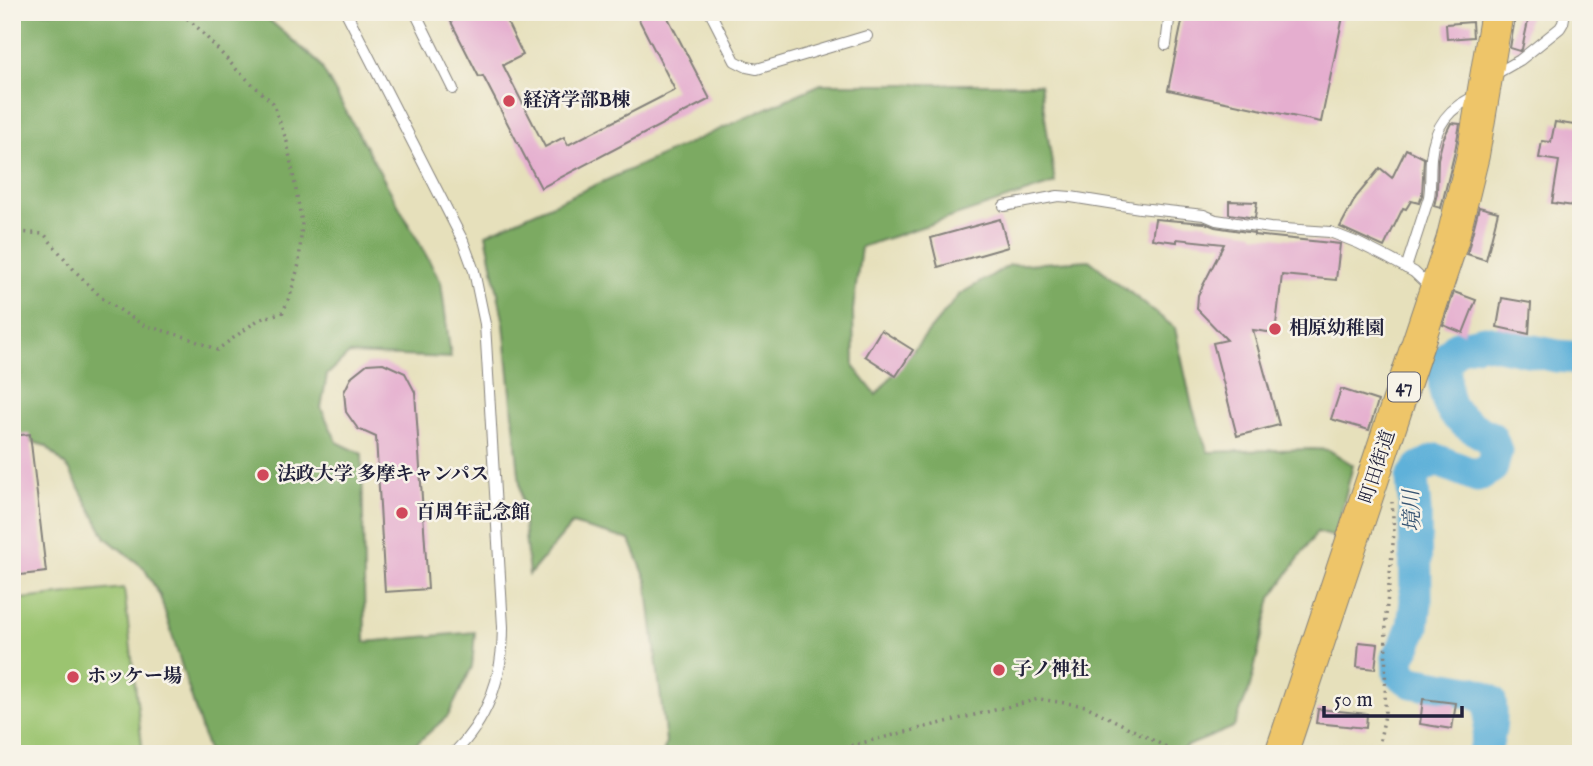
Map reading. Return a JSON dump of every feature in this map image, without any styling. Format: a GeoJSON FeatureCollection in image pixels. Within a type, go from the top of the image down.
{"type":"FeatureCollection","features":[{"type":"Feature","properties":{"kind":"main road","name":"町田街道"},"geometry":{"type":"LineString","coordinates":[[1281,754],[1436,292],[1464,196],[1497,12]]}},
{"type":"Feature","properties":{"kind":"lane"},"geometry":{"type":"LineString","coordinates":[[346,12],[463,241],[474,271],[485,324],[503,650],[495,690],[468,738],[453,754]]}},
{"type":"Feature","properties":{"kind":"lane"},"geometry":{"type":"LineString","coordinates":[[415,12],[453,89]]}},
{"type":"Feature","properties":{"kind":"lane"},"geometry":{"type":"LineString","coordinates":[[710,12],[735,61],[757,69],[867,36]]}},
{"type":"Feature","properties":{"kind":"lane"},"geometry":{"type":"LineString","coordinates":[[1166,45],[1170,12]]}},
{"type":"Feature","properties":{"kind":"lane"},"geometry":{"type":"LineString","coordinates":[[1406,268],[1429,197],[1431,157],[1436,132],[1465,100],[1560,28],[1565,12]]}},
{"type":"Feature","properties":{"kind":"lane"},"geometry":{"type":"LineString","coordinates":[[1004,206],[1058,196],[1071,197],[1204,215],[1216,220],[1270,228],[1330,232],[1406,268],[1436,292]]}},
{"type":"Feature","properties":{"kind":"path"},"geometry":{"type":"LineString","coordinates":[[12,229],[44,234],[103,299],[143,325],[186,337],[217,350],[258,320],[283,312],[299,264],[302,223],[286,142],[273,103],[180,12]]}},
{"type":"Feature","properties":{"kind":"path"},"geometry":{"type":"LineString","coordinates":[[1377,754],[1385,715],[1386,615],[1394,533],[1390,491]]}},
{"type":"Feature","properties":{"kind":"path"},"geometry":{"type":"LineString","coordinates":[[817,754],[1039,699],[1086,706],[1180,754]]}},
{"type":"Feature","properties":{"kind":"green space"},"geometry":{"type":"Polygon","coordinates":[[[12,12],[260,12],[319,63],[441,282],[451,358],[349,354],[327,375],[321,408],[337,442],[362,454],[365,642],[475,632],[472,667],[448,716],[415,745],[399,754],[209,754],[160,596],[144,568],[106,538],[69,469],[46,446],[12,436],[12,12]]]}},
{"type":"Feature","properties":{"kind":"green space"},"geometry":{"type":"Polygon","coordinates":[[[821,84],[1040,84],[1055,183],[861,247],[853,310],[854,367],[876,395],[960,294],[1010,265],[1089,260],[1175,328],[1192,406],[1208,452],[1329,450],[1353,465],[1335,537],[1317,532],[1271,598],[1250,687],[1234,727],[1185,747],[1178,754],[663,754],[666,742],[647,581],[630,540],[572,524],[529,575],[504,324],[486,234],[821,84]]]}},
{"type":"Feature","properties":{"kind":"green space","name":"ホッケー場"},"geometry":{"type":"Polygon","coordinates":[[[124,588],[143,754],[12,754],[12,600],[124,588]]]}},
{"type":"Feature","properties":{"kind":"building","name":"経済学部B棟"},"geometry":{"type":"Polygon","coordinates":[[[446,12],[502,12],[523,55],[503,65],[545,147],[564,137],[568,145],[675,90],[635,12],[665,12],[710,99],[541,188],[483,76],[479,77],[446,12]]]}},
{"type":"Feature","properties":{"kind":"building"},"geometry":{"type":"Polygon","coordinates":[[[1184,12],[1344,12],[1321,122],[1168,90],[1184,12]]]}},
{"type":"Feature","properties":{"kind":"building"},"geometry":{"type":"Polygon","coordinates":[[[1516,12],[1530,12],[1520,51],[1510,48],[1516,12]]]}},
{"type":"Feature","properties":{"kind":"building"},"geometry":{"type":"Polygon","coordinates":[[[1472,22],[1473,37],[1447,39],[1446,24],[1472,22]]]}},
{"type":"Feature","properties":{"kind":"building"},"geometry":{"type":"Polygon","coordinates":[[[1555,122],[1581,126],[1581,207],[1552,203],[1559,161],[1539,158],[1542,141],[1551,142],[1555,122]]]}},
{"type":"Feature","properties":{"kind":"building"},"geometry":{"type":"Polygon","coordinates":[[[1451,123],[1460,124],[1441,208],[1434,206],[1438,159],[1451,123]]]}},
{"type":"Feature","properties":{"kind":"building"},"geometry":{"type":"Polygon","coordinates":[[[1406,149],[1424,158],[1422,195],[1419,203],[1411,201],[1406,209],[1403,208],[1384,247],[1340,227],[1356,197],[1380,168],[1392,178],[1406,149]]]}},
{"type":"Feature","properties":{"kind":"building"},"geometry":{"type":"Polygon","coordinates":[[[1229,201],[1257,202],[1255,218],[1229,214],[1229,201]]]}},
{"type":"Feature","properties":{"kind":"building"},"geometry":{"type":"Polygon","coordinates":[[[1479,207],[1498,212],[1486,260],[1467,254],[1479,207]]]}},
{"type":"Feature","properties":{"kind":"building"},"geometry":{"type":"Polygon","coordinates":[[[1000,219],[1008,247],[938,267],[931,238],[1000,219]]]}},
{"type":"Feature","properties":{"kind":"building"},"geometry":{"type":"Polygon","coordinates":[[[1155,219],[1205,223],[1254,235],[1340,244],[1336,280],[1282,275],[1275,333],[1253,330],[1279,425],[1237,436],[1213,343],[1227,340],[1197,309],[1198,295],[1224,244],[1152,239],[1155,219]]]}},
{"type":"Feature","properties":{"kind":"building"},"geometry":{"type":"Polygon","coordinates":[[[1454,292],[1476,300],[1463,333],[1443,325],[1454,292]]]}},
{"type":"Feature","properties":{"kind":"building"},"geometry":{"type":"Polygon","coordinates":[[[1502,298],[1531,303],[1529,334],[1497,327],[1502,298]]]}},
{"type":"Feature","properties":{"kind":"building"},"geometry":{"type":"Polygon","coordinates":[[[881,330],[913,350],[896,376],[865,356],[881,330]]]}},
{"type":"Feature","properties":{"kind":"building","name":"百周年記念館"},"geometry":{"type":"Polygon","coordinates":[[[383,363],[405,373],[415,392],[428,589],[385,592],[376,437],[358,429],[346,412],[344,392],[352,376],[367,364],[383,363]]]}},
{"type":"Feature","properties":{"kind":"building"},"geometry":{"type":"Polygon","coordinates":[[[1341,389],[1378,401],[1369,430],[1331,419],[1341,389]]]}},
{"type":"Feature","properties":{"kind":"building"},"geometry":{"type":"Polygon","coordinates":[[[30,434],[46,572],[12,576],[12,436],[30,434]]]}},
{"type":"Feature","properties":{"kind":"building"},"geometry":{"type":"Polygon","coordinates":[[[1359,642],[1378,644],[1375,669],[1357,667],[1359,642]]]}},
{"type":"Feature","properties":{"kind":"building"},"geometry":{"type":"Polygon","coordinates":[[[1423,699],[1456,703],[1452,729],[1420,724],[1423,699]]]}},
{"type":"Feature","properties":{"kind":"building"},"geometry":{"type":"Polygon","coordinates":[[[1318,709],[1367,714],[1366,728],[1316,723],[1318,709]]]}},
{"type":"Feature","properties":{"kind":"waterway","name":"境川"},"geometry":{"type":"LineString","coordinates":[[1484,754],[1490,728],[1490,701],[1475,693],[1412,682],[1399,673],[1398,657],[1413,626],[1416,602],[1412,479],[1420,468],[1436,460],[1477,476],[1492,467],[1496,451],[1491,438],[1458,417],[1445,391],[1444,362],[1457,347],[1484,341],[1557,356],[1581,358]]}},
{"type":"Feature","properties":{"kind":"place","name":"経済学部B棟"},"geometry":{"type":"Point","coordinates":[509,101]}},
{"type":"Feature","properties":{"kind":"place","name":"相原幼稚園"},"geometry":{"type":"Point","coordinates":[1275,329]}},
{"type":"Feature","properties":{"kind":"place","name":"法政大学 多摩キャンパス"},"geometry":{"type":"Point","coordinates":[263,475]}},
{"type":"Feature","properties":{"kind":"place","name":"百周年記念館"},"geometry":{"type":"Point","coordinates":[402,513]}},
{"type":"Feature","properties":{"kind":"place","name":"子ノ神社"},"geometry":{"type":"Point","coordinates":[999,670]}},
{"type":"Feature","properties":{"kind":"place","name":"ホッケー場"},"geometry":{"type":"Point","coordinates":[73,677]}}]}
